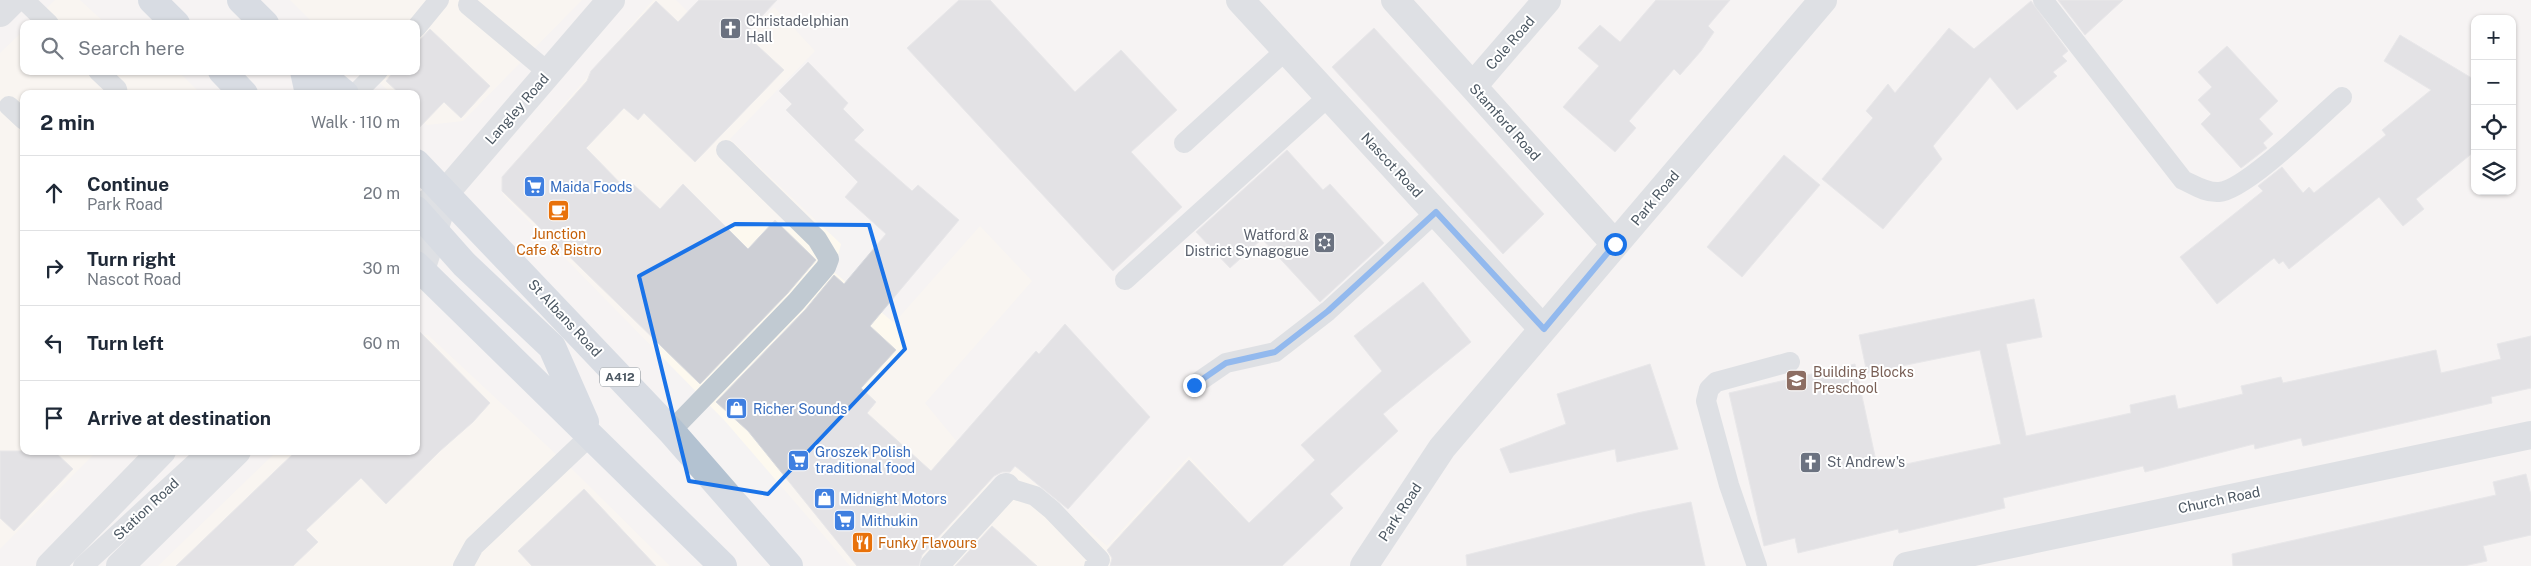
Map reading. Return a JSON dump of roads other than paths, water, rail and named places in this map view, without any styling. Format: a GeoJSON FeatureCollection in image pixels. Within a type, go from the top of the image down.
{"type":"FeatureCollection","features":[{"type":"Feature","properties":{"kind":"main road"},"geometry":{"type":"LineString","coordinates":[[152,0],[172,20]]}},
{"type":"Feature","properties":{"kind":"main road"},"geometry":{"type":"LineString","coordinates":[[241,0],[261,20]]}},
{"type":"Feature","properties":{"kind":"main road"},"geometry":{"type":"LineString","coordinates":[[226,75],[240,90]]}},
{"type":"Feature","properties":{"kind":"main road"},"geometry":{"type":"LineString","coordinates":[[305,75],[308,90]]}},
{"type":"Feature","properties":{"kind":"main road"},"geometry":{"type":"LineString","coordinates":[[322,75],[340,90]]}},
{"type":"Feature","properties":{"kind":"main road","name":"St Albans Road"},"geometry":{"type":"LineString","coordinates":[[420,167],[446,192],[671,431],[789,566]]}},
{"type":"Feature","properties":{"kind":"main road"},"geometry":{"type":"LineString","coordinates":[[422,217],[464,264],[552,347],[591,435]]}},
{"type":"Feature","properties":{"kind":"main road"},"geometry":{"type":"LineString","coordinates":[[420,272],[591,435],[723,566]]}},
{"type":"Feature","properties":{"kind":"street"},"geometry":{"type":"LineString","coordinates":[[0,13],[13,0]]}},
{"type":"Feature","properties":{"kind":"street","name":"Langley Road"},"geometry":{"type":"LineString","coordinates":[[446,192],[611,0]]}},
{"type":"Feature","properties":{"kind":"street","name":"Nascot Road"},"geometry":{"type":"LineString","coordinates":[[1240,0],[1544,329]]}},
{"type":"Feature","properties":{"kind":"street","name":"Stamford Road"},"geometry":{"type":"LineString","coordinates":[[1395,0],[1615,244]]}},
{"type":"Feature","properties":{"kind":"street","name":"Cole Road"},"geometry":{"type":"LineString","coordinates":[[1473,86],[1547,0]]}},
{"type":"Feature","properties":{"kind":"street","name":"Park Road"},"geometry":{"type":"LineString","coordinates":[[1364,566],[1442,448],[1823,0]]}},
{"type":"Feature","properties":{"kind":"street"},"geometry":{"type":"LineString","coordinates":[[420,244],[422,217],[446,192]]}},
{"type":"Feature","properties":{"kind":"street","name":"Church Road"},"geometry":{"type":"LineString","coordinates":[[1907,566],[2531,435]]}},
{"type":"Feature","properties":{"kind":"street","name":"Station Road"},"geometry":{"type":"LineString","coordinates":[[50,566],[158,455]]}},
{"type":"Feature","properties":{"kind":"street","name":"Station Road"},"geometry":{"type":"LineString","coordinates":[[120,566],[233,455]]}},
{"type":"Feature","properties":{"kind":"street"},"geometry":{"type":"LineString","coordinates":[[934,566],[1006,487]]}},
{"type":"Feature","properties":{"kind":"lane"},"geometry":{"type":"LineString","coordinates":[[24,0],[45,20]]}},
{"type":"Feature","properties":{"kind":"lane"},"geometry":{"type":"LineString","coordinates":[[420,23],[439,0]]}},
{"type":"Feature","properties":{"kind":"lane"},"geometry":{"type":"LineString","coordinates":[[2043,0],[2183,180],[2209,191],[2220,192],[2237,185],[2255,173],[2342,97]]}},
{"type":"Feature","properties":{"kind":"lane"},"geometry":{"type":"LineString","coordinates":[[468,6],[549,72]]}},
{"type":"Feature","properties":{"kind":"lane"},"geometry":{"type":"LineString","coordinates":[[1184,143],[1286,50]]}},
{"type":"Feature","properties":{"kind":"lane"},"geometry":{"type":"LineString","coordinates":[[102,75],[117,90]]}},
{"type":"Feature","properties":{"kind":"lane"},"geometry":{"type":"LineString","coordinates":[[359,90],[374,75]]}},
{"type":"Feature","properties":{"kind":"lane"},"geometry":{"type":"LineString","coordinates":[[1125,280],[1329,96]]}},
{"type":"Feature","properties":{"kind":"lane"},"geometry":{"type":"LineString","coordinates":[[9,106],[20,116]]}},
{"type":"Feature","properties":{"kind":"lane"},"geometry":{"type":"LineString","coordinates":[[671,431],[796,302],[826,267],[829,259],[817,239],[726,150]]}},
{"type":"Feature","properties":{"kind":"lane"},"geometry":{"type":"LineString","coordinates":[[1194,385],[1226,363],[1275,352],[1328,311],[1436,212]]}},
{"type":"Feature","properties":{"kind":"lane"},"geometry":{"type":"LineString","coordinates":[[1757,566],[1729,485],[1706,401],[1709,389],[1716,382],[1790,362]]}},
{"type":"Feature","properties":{"kind":"lane"},"geometry":{"type":"LineString","coordinates":[[463,566],[474,546],[591,435]]}},
{"type":"Feature","properties":{"kind":"lane","name":"Station Road"},"geometry":{"type":"LineString","coordinates":[[83,566],[204,455]]}},
{"type":"Feature","properties":{"kind":"lane"},"geometry":{"type":"LineString","coordinates":[[1006,487],[1035,496],[1052,510],[1100,560],[1094,566]]}},
{"type":"Feature","properties":{"kind":"place","name":"Christadelphian Hall"},"geometry":{"type":"Point","coordinates":[730,29]}},
{"type":"Feature","properties":{"kind":"place","name":"Maida Foods"},"geometry":{"type":"Point","coordinates":[534,187]}},
{"type":"Feature","properties":{"kind":"place","name":"Junction Cafe & Bistro"},"geometry":{"type":"Point","coordinates":[559,211]}},
{"type":"Feature","properties":{"kind":"place","name":"Watford & District Synagogue"},"geometry":{"type":"Point","coordinates":[1325,243]}},
{"type":"Feature","properties":{"kind":"place","name":"Building Blocks Preschool"},"geometry":{"type":"Point","coordinates":[1797,380]}},
{"type":"Feature","properties":{"kind":"place","name":"Richer Sounds"},"geometry":{"type":"Point","coordinates":[737,409]}},
{"type":"Feature","properties":{"kind":"place","name":"Groszek Polish traditional food"},"geometry":{"type":"Point","coordinates":[799,460]}},
{"type":"Feature","properties":{"kind":"place","name":"St Andrew's"},"geometry":{"type":"Point","coordinates":[1811,462]}},
{"type":"Feature","properties":{"kind":"place","name":"Midnight Motors"},"geometry":{"type":"Point","coordinates":[824,499]}},
{"type":"Feature","properties":{"kind":"place","name":"Mithukin"},"geometry":{"type":"Point","coordinates":[845,521]}},
{"type":"Feature","properties":{"kind":"place","name":"Funky Flavours"},"geometry":{"type":"Point","coordinates":[862,543]}}]}
